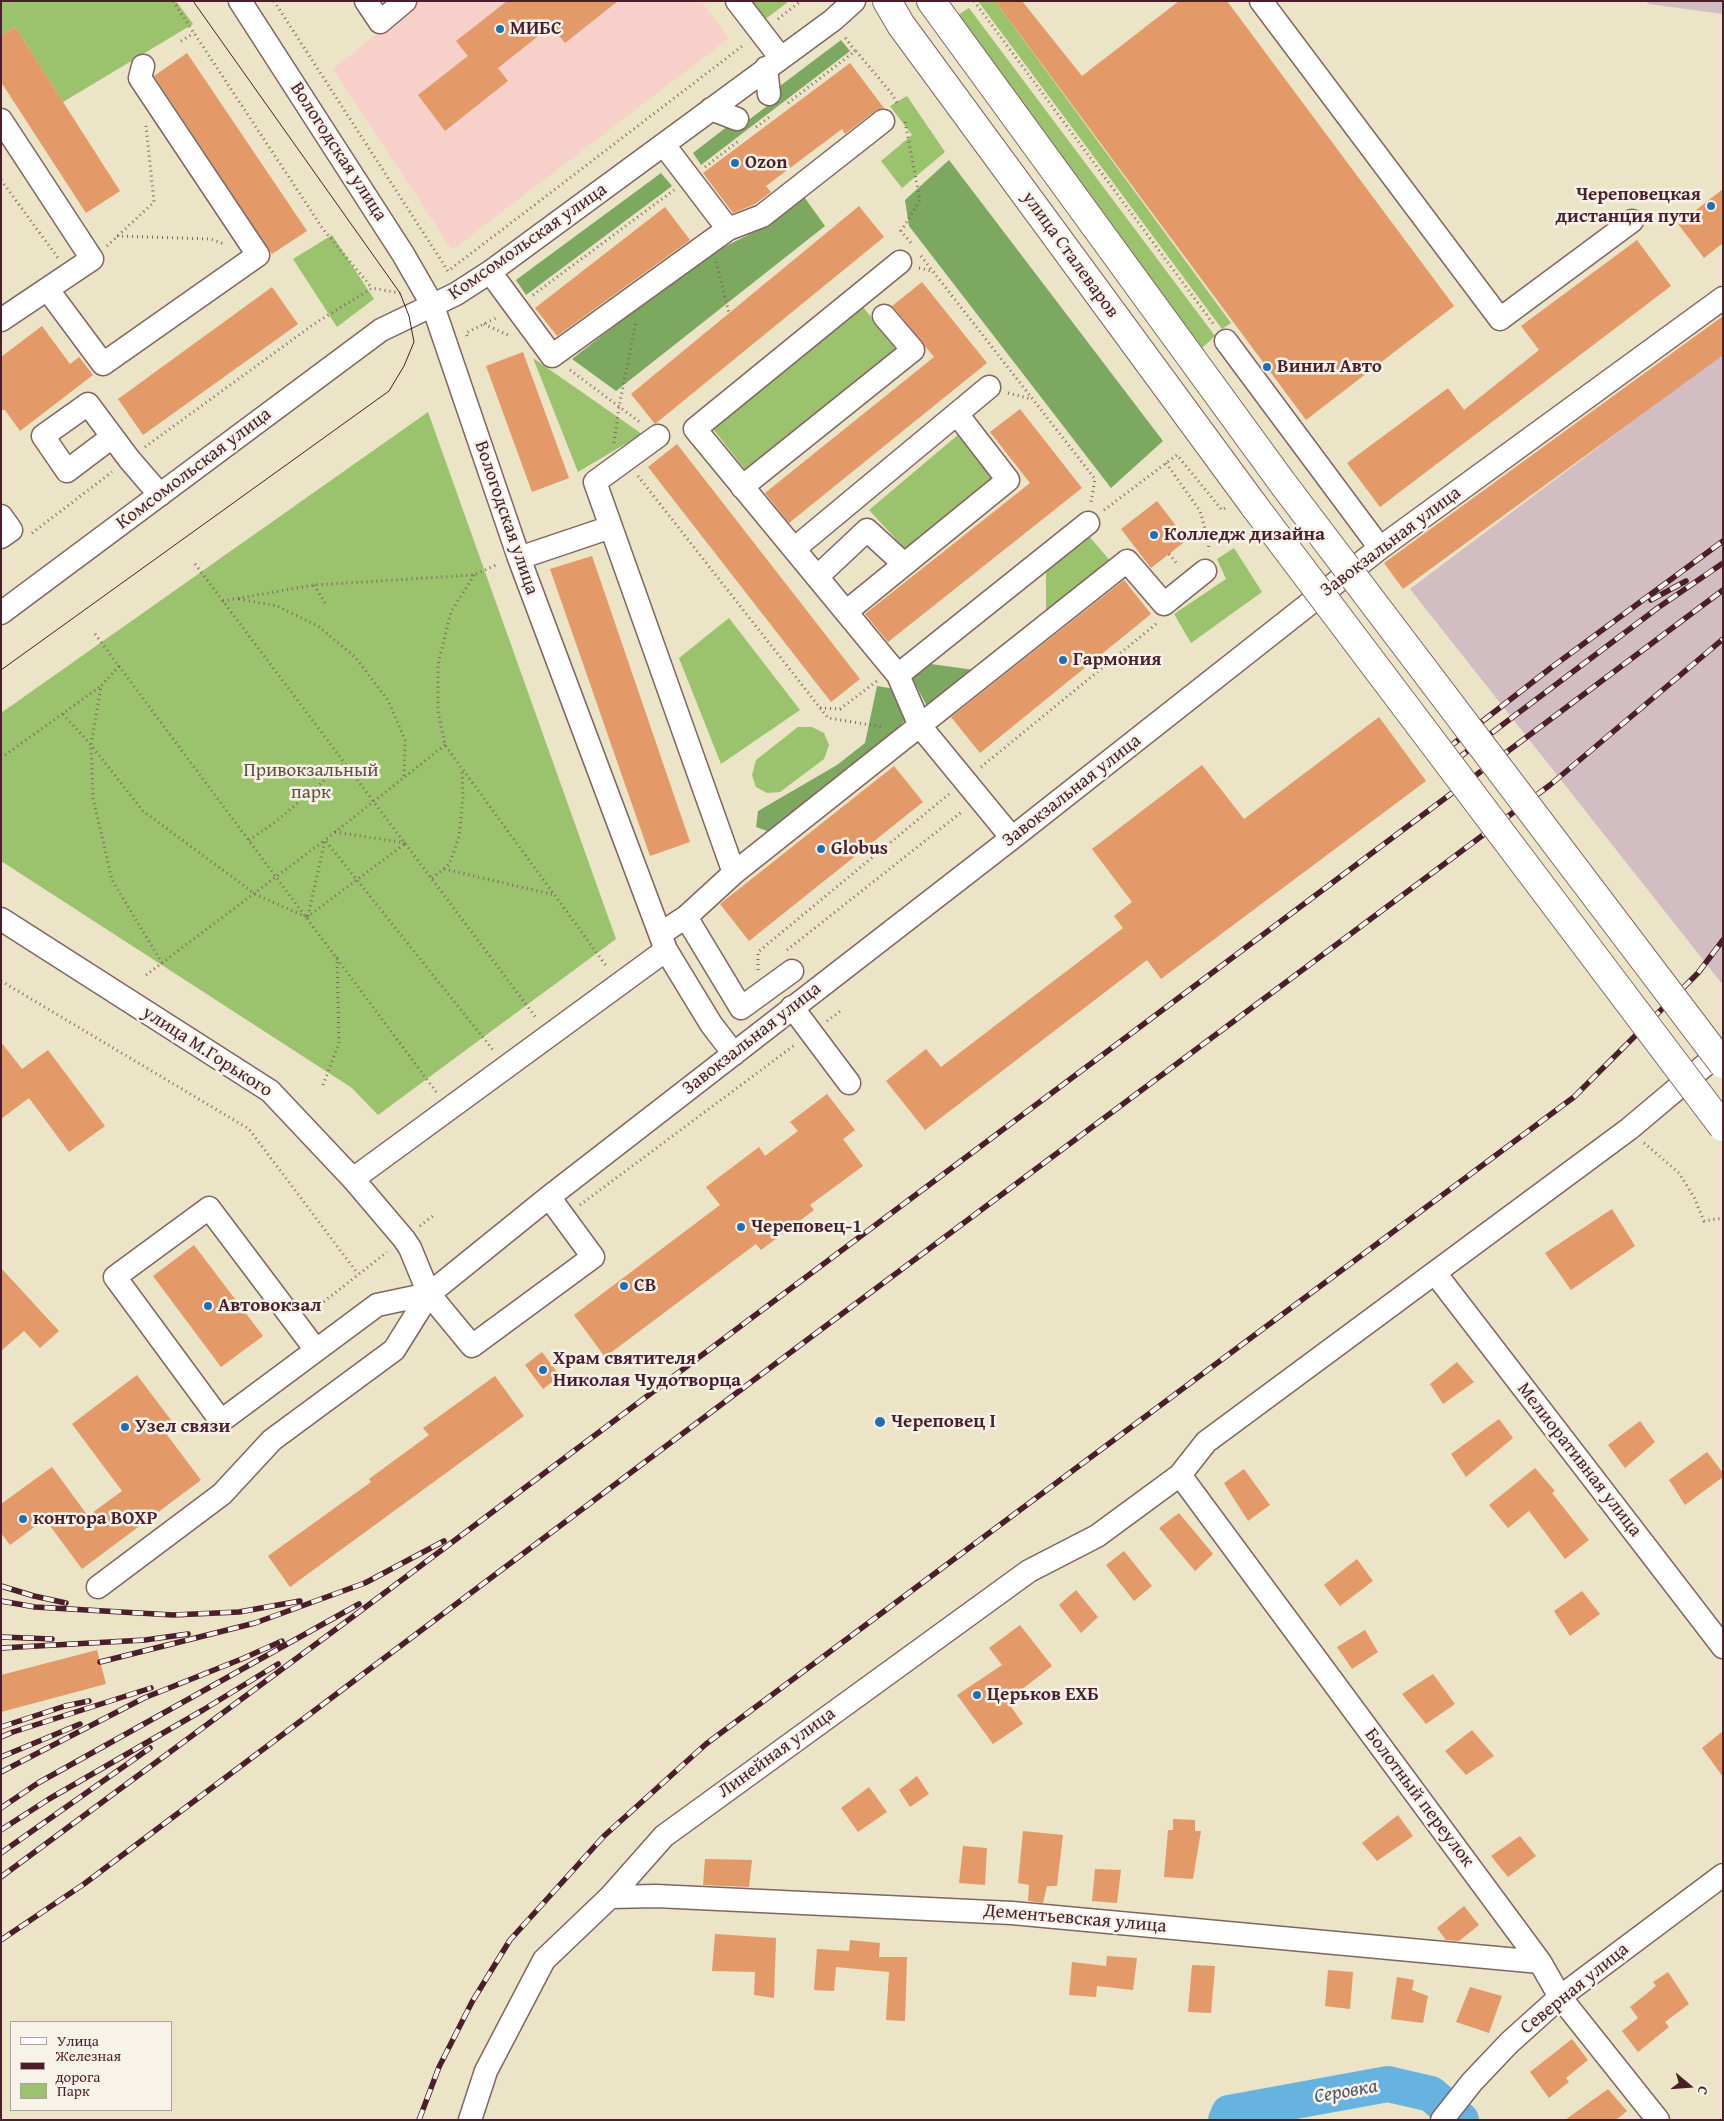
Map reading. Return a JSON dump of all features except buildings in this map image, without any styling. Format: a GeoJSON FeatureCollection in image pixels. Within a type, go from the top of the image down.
{"type":"FeatureCollection","features":[{"type":"Feature","properties":{"kind":"main road","name":"улица Сталеваров"},"geometry":{"type":"LineString","coordinates":[[887,1],[901,25],[1255,507],[1723,1127]]}},
{"type":"Feature","properties":{"kind":"main road","name":"улица Сталеваров"},"geometry":{"type":"LineString","coordinates":[[931,1],[1284,485],[1723,1064]]}},
{"type":"Feature","properties":{"kind":"street","name":"Вологодская улица"},"geometry":{"type":"LineString","coordinates":[[240,1],[403,254],[433,306],[519,558],[663,942],[711,1024],[734,1054]]}},
{"type":"Feature","properties":{"kind":"street"},"geometry":{"type":"LineString","coordinates":[[366,1],[380,22],[405,1]]}},
{"type":"Feature","properties":{"kind":"street"},"geometry":{"type":"LineString","coordinates":[[737,1],[761,32],[773,63],[769,94]]}},
{"type":"Feature","properties":{"kind":"street","name":"Комсомольская улица"},"geometry":{"type":"LineString","coordinates":[[1,613],[381,330],[433,306],[490,272],[664,145],[854,1]]}},
{"type":"Feature","properties":{"kind":"street"},"geometry":{"type":"LineString","coordinates":[[1261,1],[1500,319],[1632,221]]}},
{"type":"Feature","properties":{"kind":"street"},"geometry":{"type":"LineString","coordinates":[[48,290],[103,364],[218,279],[258,255],[140,78],[143,66]]}},
{"type":"Feature","properties":{"kind":"street"},"geometry":{"type":"LineString","coordinates":[[711,109],[737,119]]}},
{"type":"Feature","properties":{"kind":"street"},"geometry":{"type":"LineString","coordinates":[[490,272],[552,356],[719,235],[762,216],[895,115]]}},
{"type":"Feature","properties":{"kind":"street"},"geometry":{"type":"LineString","coordinates":[[1,120],[92,259],[48,290],[4,313]]}},
{"type":"Feature","properties":{"kind":"street"},"geometry":{"type":"LineString","coordinates":[[664,145],[719,235]]}},
{"type":"Feature","properties":{"kind":"street"},"geometry":{"type":"LineString","coordinates":[[910,253],[695,428],[896,672],[916,729],[979,798],[1012,838]]}},
{"type":"Feature","properties":{"kind":"street","name":"Завокзальная улица"},"geometry":{"type":"LineString","coordinates":[[429,1294],[549,1197],[1012,838],[1380,548],[1723,298]]}},
{"type":"Feature","properties":{"kind":"street"},"geometry":{"type":"LineString","coordinates":[[742,487],[913,350],[884,316]]}},
{"type":"Feature","properties":{"kind":"street"},"geometry":{"type":"LineString","coordinates":[[1226,341],[1380,548]]}},
{"type":"Feature","properties":{"kind":"street"},"geometry":{"type":"LineString","coordinates":[[794,549],[989,387]]}},
{"type":"Feature","properties":{"kind":"street"},"geometry":{"type":"LineString","coordinates":[[847,611],[1008,480],[957,414]]}},
{"type":"Feature","properties":{"kind":"street"},"geometry":{"type":"LineString","coordinates":[[658,436],[595,482],[734,873]]}},
{"type":"Feature","properties":{"kind":"street"},"geometry":{"type":"LineString","coordinates":[[112,437],[160,495]]}},
{"type":"Feature","properties":{"kind":"street"},"geometry":{"type":"LineString","coordinates":[[1,516],[11,530],[1,537]]}},
{"type":"Feature","properties":{"kind":"street"},"geometry":{"type":"LineString","coordinates":[[896,672],[1088,522]]}},
{"type":"Feature","properties":{"kind":"street"},"geometry":{"type":"LineString","coordinates":[[519,558],[611,527]]}},
{"type":"Feature","properties":{"kind":"street"},"geometry":{"type":"LineString","coordinates":[[817,577],[867,530],[904,564]]}},
{"type":"Feature","properties":{"kind":"street"},"geometry":{"type":"LineString","coordinates":[[353,1179],[617,986],[686,917],[734,873],[1127,561],[1164,604],[1205,572]]}},
{"type":"Feature","properties":{"kind":"street"},"geometry":{"type":"LineString","coordinates":[[686,917],[740,1008],[786,963]]}},
{"type":"Feature","properties":{"kind":"street","name":"улица М.Горького"},"geometry":{"type":"LineString","coordinates":[[1,919],[270,1091],[353,1179],[410,1248],[429,1294],[472,1346],[593,1257],[563,1217]]}},
{"type":"Feature","properties":{"kind":"street"},"geometry":{"type":"LineString","coordinates":[[792,1008],[849,1083]]}},
{"type":"Feature","properties":{"kind":"street","name":"Линейная улица"},"geometry":{"type":"LineString","coordinates":[[470,2120],[486,2071],[544,1960],[610,1896],[664,1836],[1029,1571],[1097,1536],[1180,1475],[1206,1442],[1629,1129],[1723,1050]]}},
{"type":"Feature","properties":{"kind":"street"},"geometry":{"type":"LineString","coordinates":[[549,1197],[563,1217]]}},
{"type":"Feature","properties":{"kind":"street"},"geometry":{"type":"LineString","coordinates":[[316,1350],[209,1208],[115,1277],[221,1421],[377,1305],[429,1294]]}},
{"type":"Feature","properties":{"kind":"street","name":"Мелиоративная улица"},"geometry":{"type":"LineString","coordinates":[[1435,1273],[1723,1646]]}},
{"type":"Feature","properties":{"kind":"street"},"geometry":{"type":"LineString","coordinates":[[98,1587],[222,1494],[272,1440],[394,1350],[429,1294]]}},
{"type":"Feature","properties":{"kind":"street","name":"Болотный переулок"},"geometry":{"type":"LineString","coordinates":[[1180,1475],[1540,1962],[1560,1997],[1658,2120]]}},
{"type":"Feature","properties":{"kind":"street","name":"Северная улица"},"geometry":{"type":"LineString","coordinates":[[1442,2120],[1472,2082],[1509,2043],[1560,1997],[1723,1874]]}},
{"type":"Feature","properties":{"kind":"street","name":"Дементьевская улица"},"geometry":{"type":"LineString","coordinates":[[610,1896],[656,1896],[1012,1913],[1540,1962]]}},
{"type":"Feature","properties":{"kind":"path"},"geometry":{"type":"LineString","coordinates":[[174,1],[323,229],[372,288],[400,293]]}},
{"type":"Feature","properties":{"kind":"path"},"geometry":{"type":"LineString","coordinates":[[274,1],[448,271],[801,1]]}},
{"type":"Feature","properties":{"kind":"path"},"geometry":{"type":"LineString","coordinates":[[974,1],[1226,341]]}},
{"type":"Feature","properties":{"kind":"path"},"geometry":{"type":"LineString","coordinates":[[181,41],[194,33]]}},
{"type":"Feature","properties":{"kind":"path"},"geometry":{"type":"LineString","coordinates":[[856,51],[892,94],[895,115],[920,200],[901,231],[910,253],[1095,479],[1088,522]]}},
{"type":"Feature","properties":{"kind":"path"},"geometry":{"type":"LineString","coordinates":[[92,259],[154,202],[144,116]]}},
{"type":"Feature","properties":{"kind":"path"},"geometry":{"type":"LineString","coordinates":[[1,180],[70,274]]}},
{"type":"Feature","properties":{"kind":"path"},"geometry":{"type":"LineString","coordinates":[[719,235],[729,313]]}},
{"type":"Feature","properties":{"kind":"path"},"geometry":{"type":"LineString","coordinates":[[118,236],[211,239],[258,255]]}},
{"type":"Feature","properties":{"kind":"path"},"geometry":{"type":"LineString","coordinates":[[24,539],[129,459],[314,324],[372,288]]}},
{"type":"Feature","properties":{"kind":"path"},"geometry":{"type":"LineString","coordinates":[[642,291],[619,407],[618,465],[828,718],[916,729]]}},
{"type":"Feature","properties":{"kind":"path"},"geometry":{"type":"LineString","coordinates":[[466,333],[484,324]]}},
{"type":"Feature","properties":{"kind":"path"},"geometry":{"type":"LineString","coordinates":[[552,356],[658,436]]}},
{"type":"Feature","properties":{"kind":"path"},"geometry":{"type":"LineString","coordinates":[[1088,522],[1177,455],[1222,510]]}},
{"type":"Feature","properties":{"kind":"path"},"geometry":{"type":"LineString","coordinates":[[1166,463],[1200,511],[1209,543],[1205,572]]}},
{"type":"Feature","properties":{"kind":"path"},"geometry":{"type":"LineString","coordinates":[[195,564],[534,1012],[546,1037]]}},
{"type":"Feature","properties":{"kind":"path"},"geometry":{"type":"LineString","coordinates":[[223,601],[314,584],[474,575],[496,565]]}},
{"type":"Feature","properties":{"kind":"path"},"geometry":{"type":"LineString","coordinates":[[474,575],[451,612],[438,664],[438,711],[445,745],[602,959],[617,986]]}},
{"type":"Feature","properties":{"kind":"path"},"geometry":{"type":"LineString","coordinates":[[314,584],[327,606]]}},
{"type":"Feature","properties":{"kind":"path"},"geometry":{"type":"LineString","coordinates":[[236,599],[276,606],[318,626],[355,657],[388,700],[404,740],[404,778]]}},
{"type":"Feature","properties":{"kind":"path"},"geometry":{"type":"LineString","coordinates":[[96,634],[433,1085],[447,1111]]}},
{"type":"Feature","properties":{"kind":"path"},"geometry":{"type":"LineString","coordinates":[[1,758],[101,686],[119,666]]}},
{"type":"Feature","properties":{"kind":"path"},"geometry":{"type":"LineString","coordinates":[[820,708],[840,709],[896,672]]}},
{"type":"Feature","properties":{"kind":"path"},"geometry":{"type":"LineString","coordinates":[[101,686],[92,745],[93,798],[112,880],[162,963]]}},
{"type":"Feature","properties":{"kind":"path"},"geometry":{"type":"LineString","coordinates":[[62,714],[92,745],[142,811],[255,894],[307,917]]}},
{"type":"Feature","properties":{"kind":"path"},"geometry":{"type":"LineString","coordinates":[[146,976],[278,877],[445,745]]}},
{"type":"Feature","properties":{"kind":"path"},"geometry":{"type":"LineString","coordinates":[[250,840],[274,823],[345,763]]}},
{"type":"Feature","properties":{"kind":"path"},"geometry":{"type":"LineString","coordinates":[[432,878],[449,865],[460,837],[463,795],[462,768]]}},
{"type":"Feature","properties":{"kind":"path"},"geometry":{"type":"LineString","coordinates":[[786,963],[979,798]]}},
{"type":"Feature","properties":{"kind":"path"},"geometry":{"type":"LineString","coordinates":[[335,832],[406,843]]}},
{"type":"Feature","properties":{"kind":"path"},"geometry":{"type":"LineString","coordinates":[[307,917],[325,840]]}},
{"type":"Feature","properties":{"kind":"path"},"geometry":{"type":"LineString","coordinates":[[325,840],[489,1043],[503,1069]]}},
{"type":"Feature","properties":{"kind":"path"},"geometry":{"type":"LineString","coordinates":[[307,917],[406,843]]}},
{"type":"Feature","properties":{"kind":"path"},"geometry":{"type":"LineString","coordinates":[[444,869],[556,896]]}},
{"type":"Feature","properties":{"kind":"path"},"geometry":{"type":"LineString","coordinates":[[324,1085],[340,1043],[336,956]]}},
{"type":"Feature","properties":{"kind":"path"},"geometry":{"type":"LineString","coordinates":[[1,981],[249,1129],[358,1274],[296,1323]]}},
{"type":"Feature","properties":{"kind":"path"},"geometry":{"type":"LineString","coordinates":[[563,1217],[842,1010]]}},
{"type":"Feature","properties":{"kind":"path"},"geometry":{"type":"LineString","coordinates":[[1629,1129],[1679,1173],[1704,1221],[1723,1218]]}},
{"type":"Feature","properties":{"kind":"shaded area"},"geometry":{"type":"Polygon","coordinates":[[[418,1],[701,1],[729,38],[452,250],[333,69],[418,1]]]}},
{"type":"Feature","properties":{"kind":"shaded area"},"geometry":{"type":"Polygon","coordinates":[[[1645,1],[1723,1],[1723,14],[1649,4],[1645,1]]]}},
{"type":"Feature","properties":{"kind":"shaded area"},"geometry":{"type":"Polygon","coordinates":[[[1723,353],[1723,985],[1410,589],[1723,353]]]}},
{"type":"Feature","properties":{"kind":"green space"},"geometry":{"type":"Polygon","coordinates":[[[1,1],[176,1],[193,24],[63,102],[15,27],[1,36],[1,1]]]}},
{"type":"Feature","properties":{"kind":"green space"},"geometry":{"type":"Polygon","coordinates":[[[747,1],[789,1],[763,21],[747,1]]]}},
{"type":"Feature","properties":{"kind":"green space"},"geometry":{"type":"Polygon","coordinates":[[[978,1],[995,1],[1231,323],[1222,329],[978,1]]]}},
{"type":"Feature","properties":{"kind":"green space"},"geometry":{"type":"Polygon","coordinates":[[[969,8],[1215,336],[1202,348],[953,18],[969,8]]]}},
{"type":"Feature","properties":{"kind":"green space"},"geometry":{"type":"Polygon","coordinates":[[[841,40],[850,51],[701,165],[693,153],[733,122],[738,128],[771,103],[772,92],[841,40]]]}},
{"type":"Feature","properties":{"kind":"green space"},"geometry":{"type":"Polygon","coordinates":[[[907,96],[945,152],[902,188],[881,161],[912,135],[890,106],[907,96]]]}},
{"type":"Feature","properties":{"kind":"green space"},"geometry":{"type":"Polygon","coordinates":[[[949,160],[1163,441],[1111,488],[909,226],[905,200],[949,160]]]}},
{"type":"Feature","properties":{"kind":"green space"},"geometry":{"type":"Polygon","coordinates":[[[661,173],[672,186],[526,295],[516,280],[661,173]]]}},
{"type":"Feature","properties":{"kind":"green space"},"geometry":{"type":"Polygon","coordinates":[[[802,194],[825,226],[616,391],[572,359],[702,258],[762,228],[802,194]]]}},
{"type":"Feature","properties":{"kind":"green space"},"geometry":{"type":"Polygon","coordinates":[[[332,235],[374,299],[337,327],[293,259],[332,235]]]}},
{"type":"Feature","properties":{"kind":"green space"},"geometry":{"type":"Polygon","coordinates":[[[861,305],[899,349],[747,472],[713,429],[861,305]]]}},
{"type":"Feature","properties":{"kind":"green space"},"geometry":{"type":"Polygon","coordinates":[[[533,358],[642,434],[578,472],[533,358]]]}},
{"type":"Feature","properties":{"kind":"green space","name":"Привокзальный парк"},"geometry":{"type":"Polygon","coordinates":[[[428,412],[616,939],[378,1115],[352,1088],[1,861],[1,713],[428,412]]]}},
{"type":"Feature","properties":{"kind":"green space"},"geometry":{"type":"Polygon","coordinates":[[[959,434],[994,476],[907,551],[869,510],[959,434]]]}},
{"type":"Feature","properties":{"kind":"green space"},"geometry":{"type":"Polygon","coordinates":[[[1088,535],[1112,563],[1046,613],[1046,571],[1088,535]]]}},
{"type":"Feature","properties":{"kind":"green space"},"geometry":{"type":"Polygon","coordinates":[[[1234,548],[1262,592],[1191,643],[1174,614],[1226,579],[1217,559],[1234,548]]]}},
{"type":"Feature","properties":{"kind":"green space"},"geometry":{"type":"Polygon","coordinates":[[[729,618],[800,710],[721,764],[679,658],[729,618]]]}},
{"type":"Feature","properties":{"kind":"green space"},"geometry":{"type":"Polygon","coordinates":[[[931,664],[974,670],[928,708],[912,678],[931,664]]]}},
{"type":"Feature","properties":{"kind":"green space"},"geometry":{"type":"Polygon","coordinates":[[[877,686],[895,689],[907,718],[886,741],[770,832],[756,827],[758,811],[837,765],[865,743],[877,686]]]}},
{"type":"Feature","properties":{"kind":"green space"},"geometry":{"type":"Polygon","coordinates":[[[798,727],[812,727],[824,733],[829,745],[824,759],[780,792],[767,793],[756,787],[752,775],[756,760],[798,727]]]}},
{"type":"Feature","properties":{"kind":"waterway","name":"Серовка"},"geometry":{"type":"LineString","coordinates":[[1226,2120],[1229,2113],[1388,2084],[1431,2094],[1461,2120]]}},
{"type":"Feature","properties":{"kind":"tram line"},"geometry":{"type":"LineString","coordinates":[[1,670],[389,391],[404,366],[414,342],[409,316],[400,293],[193,1]]}},
{"type":"Feature","properties":{"kind":"railway"},"geometry":{"type":"LineString","coordinates":[[1448,748],[1552,667],[1723,541]]}},
{"type":"Feature","properties":{"kind":"railway"},"geometry":{"type":"LineString","coordinates":[[1457,759],[1659,607],[1723,563]]}},
{"type":"Feature","properties":{"kind":"railway"},"geometry":{"type":"LineString","coordinates":[[1651,600],[1686,581]]}},
{"type":"Feature","properties":{"kind":"railway"},"geometry":{"type":"LineString","coordinates":[[1,1877],[343,1624],[1723,590]]}},
{"type":"Feature","properties":{"kind":"railway"},"geometry":{"type":"LineString","coordinates":[[1,1940],[84,1884],[807,1340],[1550,785],[1723,639]]}},
{"type":"Feature","properties":{"kind":"railway"},"geometry":{"type":"LineString","coordinates":[[419,2120],[439,2067],[472,2002],[510,1940],[604,1836],[706,1744],[1574,1097],[1698,973],[1723,940]]}},
{"type":"Feature","properties":{"kind":"railway"},"geometry":{"type":"LineString","coordinates":[[100,1662],[255,1623],[365,1583],[444,1541]]}},
{"type":"Feature","properties":{"kind":"railway"},"geometry":{"type":"LineString","coordinates":[[1,1586],[66,1603]]}},
{"type":"Feature","properties":{"kind":"railway"},"geometry":{"type":"LineString","coordinates":[[1,1601],[35,1607],[173,1615],[239,1612],[300,1601]]}},
{"type":"Feature","properties":{"kind":"railway"},"geometry":{"type":"LineString","coordinates":[[1,1808],[38,1783],[359,1604]]}},
{"type":"Feature","properties":{"kind":"railway"},"geometry":{"type":"LineString","coordinates":[[1,1648],[145,1640],[188,1634]]}},
{"type":"Feature","properties":{"kind":"railway"},"geometry":{"type":"LineString","coordinates":[[1,1637],[52,1639]]}},
{"type":"Feature","properties":{"kind":"railway"},"geometry":{"type":"LineString","coordinates":[[1,1772],[144,1698],[282,1641]]}},
{"type":"Feature","properties":{"kind":"railway"},"geometry":{"type":"LineString","coordinates":[[1,1830],[49,1799],[203,1710],[278,1664]]}},
{"type":"Feature","properties":{"kind":"railway"},"geometry":{"type":"LineString","coordinates":[[1,1737],[151,1688]]}},
{"type":"Feature","properties":{"kind":"railway"},"geometry":{"type":"LineString","coordinates":[[1,1727],[65,1706],[89,1701]]}},
{"type":"Feature","properties":{"kind":"railway"},"geometry":{"type":"LineString","coordinates":[[1,1757],[80,1724]]}},
{"type":"Feature","properties":{"kind":"railway"},"geometry":{"type":"LineString","coordinates":[[1,1853],[150,1748]]}},
{"type":"Feature","properties":{"kind":"place","name":"МИБС"},"geometry":{"type":"Point","coordinates":[500,29]}},
{"type":"Feature","properties":{"kind":"place","name":"Ozon"},"geometry":{"type":"Point","coordinates":[735,163]}},
{"type":"Feature","properties":{"kind":"place","name":"Череповецкая дистанция пути"},"geometry":{"type":"Point","coordinates":[1711,206]}},
{"type":"Feature","properties":{"kind":"place","name":"Винил Авто"},"geometry":{"type":"Point","coordinates":[1267,367]}},
{"type":"Feature","properties":{"kind":"place","name":"Колледж дизайна"},"geometry":{"type":"Point","coordinates":[1154,535]}},
{"type":"Feature","properties":{"kind":"place","name":"Гармония"},"geometry":{"type":"Point","coordinates":[1063,660]}},
{"type":"Feature","properties":{"kind":"place","name":"Globus"},"geometry":{"type":"Point","coordinates":[821,849]}},
{"type":"Feature","properties":{"kind":"place","name":"Череповец-1"},"geometry":{"type":"Point","coordinates":[741,1227]}},
{"type":"Feature","properties":{"kind":"place","name":"СВ"},"geometry":{"type":"Point","coordinates":[624,1286]}},
{"type":"Feature","properties":{"kind":"place","name":"Автовокзал"},"geometry":{"type":"Point","coordinates":[208,1306]}},
{"type":"Feature","properties":{"kind":"place","name":"Храм святителя Николая Чудотворца"},"geometry":{"type":"Point","coordinates":[543,1370]}},
{"type":"Feature","properties":{"kind":"place","name":"Череповец I"},"geometry":{"type":"Point","coordinates":[880,1422]}},
{"type":"Feature","properties":{"kind":"place","name":"Узел связи"},"geometry":{"type":"Point","coordinates":[125,1427]}},
{"type":"Feature","properties":{"kind":"place","name":"контора ВОХР"},"geometry":{"type":"Point","coordinates":[23,1519]}},
{"type":"Feature","properties":{"kind":"place","name":"Церьков ЕХБ"},"geometry":{"type":"Point","coordinates":[977,1695]}}]}
